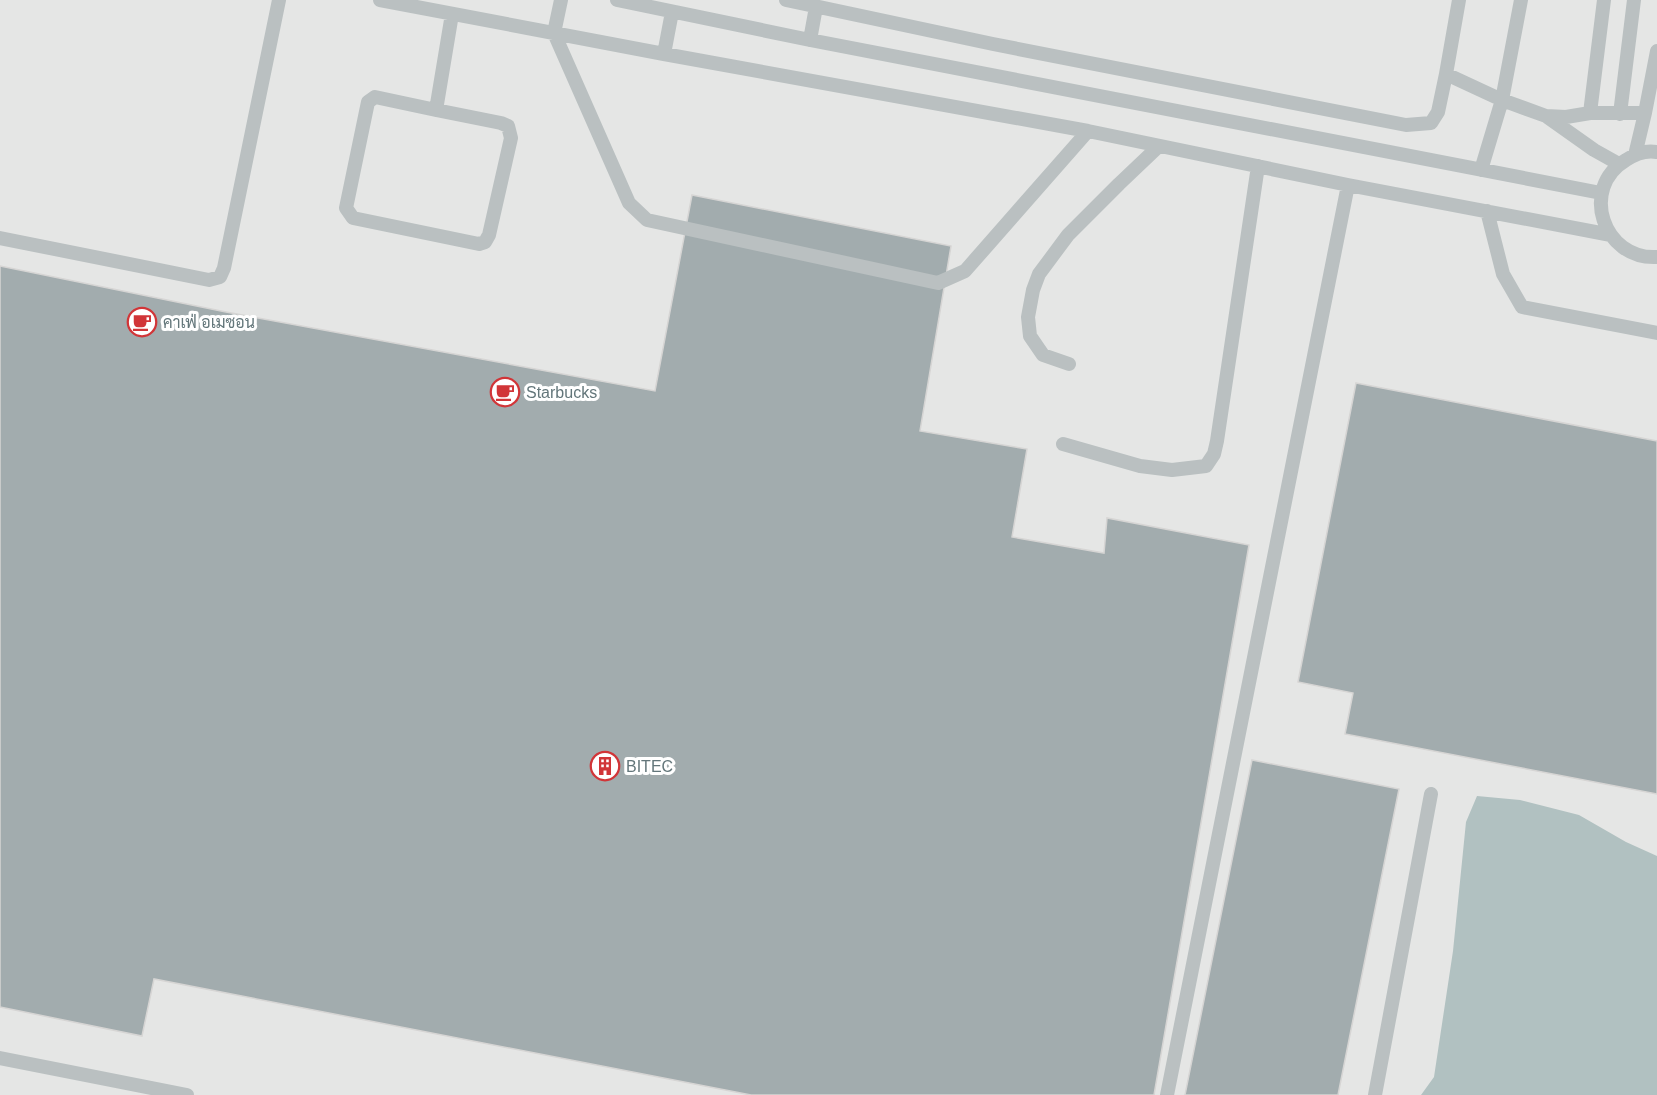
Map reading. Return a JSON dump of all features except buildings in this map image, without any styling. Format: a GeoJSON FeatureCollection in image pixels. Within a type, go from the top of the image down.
{"type":"FeatureCollection","features":[{"type":"Feature","properties":{"kind":"lane"},"geometry":{"type":"LineString","coordinates":[[0,238],[209,280],[220,277],[224,268],[279,0]]}},
{"type":"Feature","properties":{"kind":"lane"},"geometry":{"type":"LineString","coordinates":[[380,0],[1088,131],[1348,185],[1611,235]]}},
{"type":"Feature","properties":{"kind":"lane"},"geometry":{"type":"LineString","coordinates":[[561,0],[554,33],[628,203],[647,220],[938,283],[965,271],[1088,131]]}},
{"type":"Feature","properties":{"kind":"lane"},"geometry":{"type":"LineString","coordinates":[[617,0],[666,7],[810,40],[1602,193]]}},
{"type":"Feature","properties":{"kind":"lane"},"geometry":{"type":"LineString","coordinates":[[786,0],[1406,125],[1431,123],[1438,112],[1459,0]]}},
{"type":"Feature","properties":{"kind":"lane"},"geometry":{"type":"LineString","coordinates":[[1481,170],[1502,100],[1521,0]]}},
{"type":"Feature","properties":{"kind":"lane"},"geometry":{"type":"LineString","coordinates":[[1590,112],[1604,0]]}},
{"type":"Feature","properties":{"kind":"lane"},"geometry":{"type":"LineString","coordinates":[[1620,114],[1634,0]]}},
{"type":"Feature","properties":{"kind":"lane"},"geometry":{"type":"LineString","coordinates":[[664,54],[666,7]]}},
{"type":"Feature","properties":{"kind":"lane"},"geometry":{"type":"LineString","coordinates":[[810,40],[816,7]]}},
{"type":"Feature","properties":{"kind":"lane"},"geometry":{"type":"LineString","coordinates":[[436,110],[452,14]]}},
{"type":"Feature","properties":{"kind":"lane"},"geometry":{"type":"LineString","coordinates":[[1635,154],[1657,51]]}},
{"type":"Feature","properties":{"kind":"lane"},"geometry":{"type":"LineString","coordinates":[[1446,74],[1502,100],[1546,116],[1594,150],[1619,164]]}},
{"type":"Feature","properties":{"kind":"lane"},"geometry":{"type":"LineString","coordinates":[[371,98],[436,110],[508,126],[511,138],[489,235],[485,242],[479,244],[364,221],[353,218],[346,208],[368,102],[371,98]]}},
{"type":"Feature","properties":{"kind":"lane"},"geometry":{"type":"LineString","coordinates":[[1546,116],[1566,117],[1590,112],[1645,113]]}},
{"type":"Feature","properties":{"kind":"lane"},"geometry":{"type":"LineString","coordinates":[[1070,364],[1043,355],[1030,336],[1028,318],[1033,290],[1039,274],[1068,235],[1159,146]]}},
{"type":"Feature","properties":{"kind":"lane"},"geometry":{"type":"LineString","coordinates":[[1657,152],[1635,154],[1619,164],[1608,177],[1602,193],[1601,211],[1606,228],[1616,242],[1631,253],[1648,258],[1657,257]]}},
{"type":"Feature","properties":{"kind":"lane"},"geometry":{"type":"LineString","coordinates":[[1063,444],[1140,466],[1172,470],[1206,466],[1214,454],[1217,441],[1258,166]]}},
{"type":"Feature","properties":{"kind":"lane"},"geometry":{"type":"LineString","coordinates":[[1167,1095],[1348,185]]}},
{"type":"Feature","properties":{"kind":"lane"},"geometry":{"type":"LineString","coordinates":[[1487,211],[1503,274],[1522,308],[1657,333]]}},
{"type":"Feature","properties":{"kind":"lane"},"geometry":{"type":"LineString","coordinates":[[1375,1095],[1431,794]]}},
{"type":"Feature","properties":{"kind":"lane"},"geometry":{"type":"LineString","coordinates":[[0,1058],[187,1095]]}},
{"type":"Feature","properties":{"kind":"shaded area"},"geometry":{"type":"Polygon","coordinates":[[[0,0],[1657,0],[1657,1095],[0,1095],[0,0]]]}},
{"type":"Feature","properties":{"kind":"shaded area"},"geometry":{"type":"Polygon","coordinates":[[[1477,796],[1520,800],[1579,815],[1626,842],[1657,856],[1657,1095],[1421,1095],[1434,1077],[1453,951],[1466,822],[1477,796]]]}},
{"type":"Feature","properties":{"kind":"place","name":"คาเฟ่ อเมซอน"},"geometry":{"type":"Point","coordinates":[142,322]}},
{"type":"Feature","properties":{"kind":"place","name":"Starbucks"},"geometry":{"type":"Point","coordinates":[505,392]}},
{"type":"Feature","properties":{"kind":"place","name":"BITEC"},"geometry":{"type":"Point","coordinates":[605,766]}}]}
